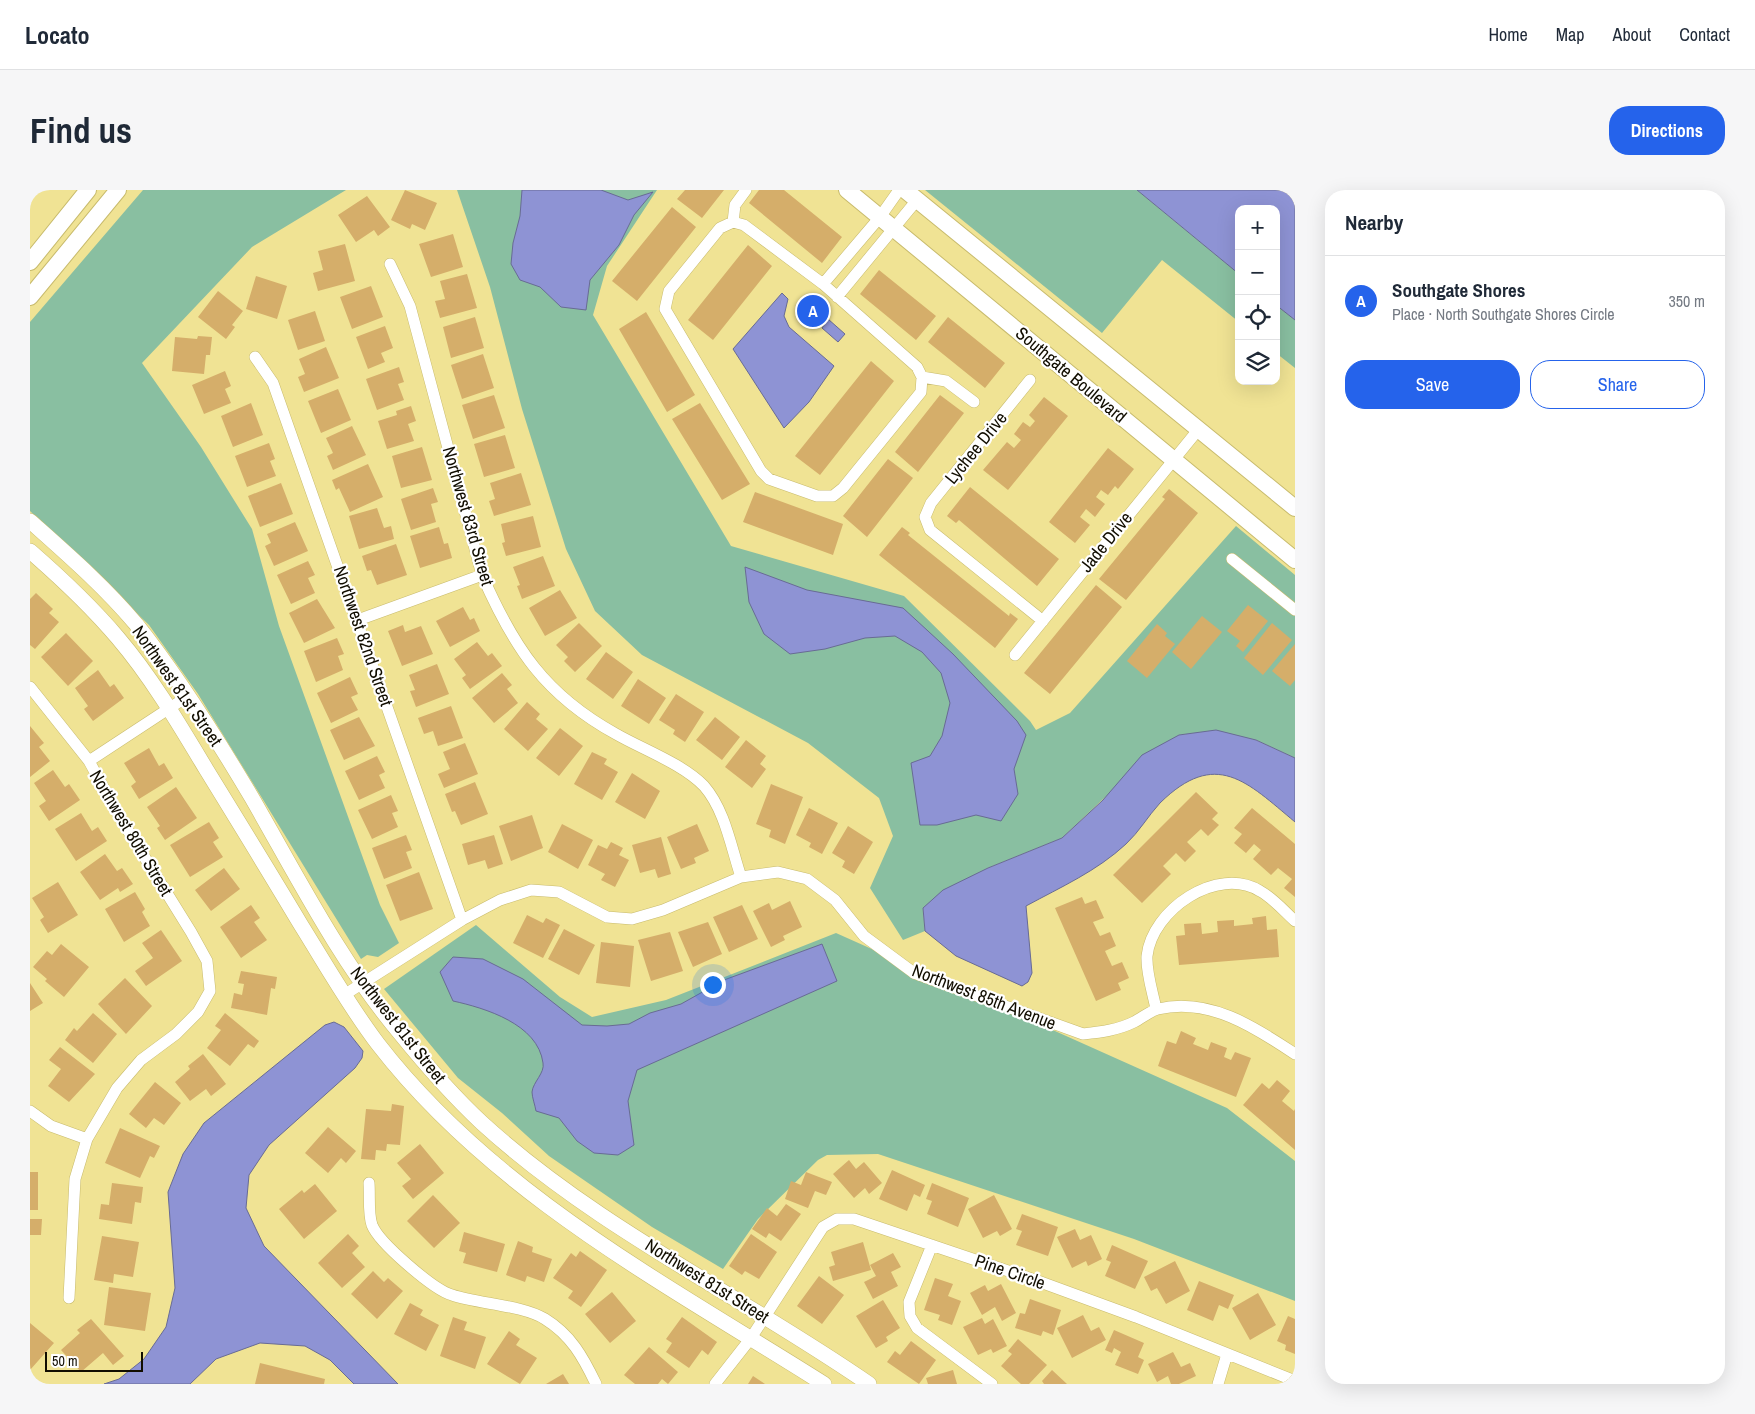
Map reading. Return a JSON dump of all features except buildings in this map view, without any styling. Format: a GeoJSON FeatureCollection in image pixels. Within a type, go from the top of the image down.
{"type":"FeatureCollection","features":[{"type":"Feature","properties":{"kind":"main road"},"geometry":{"type":"LineString","coordinates":[[30,262],[88,190]]}},
{"type":"Feature","properties":{"kind":"main road"},"geometry":{"type":"LineString","coordinates":[[30,297],[118,190]]}},
{"type":"Feature","properties":{"kind":"main road","name":"Southgate Boulevard"},"geometry":{"type":"LineString","coordinates":[[847,190],[1295,560]]}},
{"type":"Feature","properties":{"kind":"main road","name":"Southgate Boulevard"},"geometry":{"type":"LineString","coordinates":[[911,195],[1295,508]]}},
{"type":"Feature","properties":{"kind":"street"},"geometry":{"type":"LineString","coordinates":[[733,222],[735,205],[746,190]]}},
{"type":"Feature","properties":{"kind":"street"},"geometry":{"type":"LineString","coordinates":[[823,284],[880,217],[899,190]]}},
{"type":"Feature","properties":{"kind":"street"},"geometry":{"type":"LineString","coordinates":[[837,297],[893,228],[911,195]]}},
{"type":"Feature","properties":{"kind":"street"},"geometry":{"type":"LineString","coordinates":[[733,222],[744,225],[823,284],[917,367],[922,378],[922,392],[843,488],[833,496],[818,496],[769,479],[761,471],[665,308],[669,291],[720,228],[733,222]]}},
{"type":"Feature","properties":{"kind":"street","name":"Northwest 83rd Street"},"geometry":{"type":"LineString","coordinates":[[390,264],[410,306],[482,575],[500,617],[518,646],[546,683],[576,710],[614,734],[688,773],[703,786],[717,804],[741,877]]}},
{"type":"Feature","properties":{"kind":"street","name":"Northwest 82nd Street"},"geometry":{"type":"LineString","coordinates":[[255,357],[274,383],[462,920]]}},
{"type":"Feature","properties":{"kind":"street"},"geometry":{"type":"LineString","coordinates":[[922,378],[946,381],[974,402]]}},
{"type":"Feature","properties":{"kind":"street","name":"Lychee Drive"},"geometry":{"type":"LineString","coordinates":[[1030,380],[931,504],[925,517],[930,530],[1043,621]]}},
{"type":"Feature","properties":{"kind":"street","name":"Jade Drive"},"geometry":{"type":"LineString","coordinates":[[1014,655],[1198,430]]}},
{"type":"Feature","properties":{"kind":"street","name":"Northwest 81st Street"},"geometry":{"type":"LineString","coordinates":[[30,521],[86,571],[135,624],[188,696],[250,795],[308,898],[362,984],[444,1084],[482,1123],[560,1186],[619,1226],[869,1384]]}},
{"type":"Feature","properties":{"kind":"street","name":"Northwest 81st Street"},"geometry":{"type":"LineString","coordinates":[[30,551],[72,586],[119,639],[169,708],[344,995],[378,1044],[420,1093],[468,1142],[522,1187],[585,1234],[824,1384]]}},
{"type":"Feature","properties":{"kind":"street"},"geometry":{"type":"LineString","coordinates":[[1232,560],[1295,610]]}},
{"type":"Feature","properties":{"kind":"street"},"geometry":{"type":"LineString","coordinates":[[358,620],[482,575]]}},
{"type":"Feature","properties":{"kind":"street","name":"Northwest 80th Street"},"geometry":{"type":"LineString","coordinates":[[30,687],[89,760],[207,961],[210,991],[198,1012],[176,1034],[141,1060],[117,1088],[87,1139]]}},
{"type":"Feature","properties":{"kind":"street"},"geometry":{"type":"LineString","coordinates":[[89,760],[188,696]]}},
{"type":"Feature","properties":{"kind":"street","name":"Northwest 85th Avenue"},"geometry":{"type":"LineString","coordinates":[[344,995],[462,920],[500,900],[531,890],[559,892],[607,917],[632,919],[663,910],[741,877],[778,872],[807,880],[835,900],[864,936],[914,973],[1083,1034],[1108,1032],[1132,1023],[1156,1009]]}},
{"type":"Feature","properties":{"kind":"street"},"geometry":{"type":"LineString","coordinates":[[1295,921],[1260,890],[1239,883],[1216,884],[1188,898],[1167,915],[1153,935],[1147,957],[1156,1009],[1187,1006],[1218,1011],[1262,1032],[1295,1054]]}},
{"type":"Feature","properties":{"kind":"street"},"geometry":{"type":"LineString","coordinates":[[30,1111],[51,1126],[87,1139],[75,1180],[68,1298]]}},
{"type":"Feature","properties":{"kind":"street"},"geometry":{"type":"LineString","coordinates":[[369,1183],[372,1226],[394,1253],[424,1279],[450,1295],[512,1308],[543,1318],[563,1332],[581,1353],[596,1384]]}},
{"type":"Feature","properties":{"kind":"street","name":"Pine Circle"},"geometry":{"type":"LineString","coordinates":[[715,1384],[751,1338],[823,1226],[837,1220],[854,1219],[1035,1280],[1295,1381]]}},
{"type":"Feature","properties":{"kind":"street"},"geometry":{"type":"LineString","coordinates":[[932,1245],[909,1302],[910,1316],[917,1328],[992,1384]]}},
{"type":"Feature","properties":{"kind":"street"},"geometry":{"type":"LineString","coordinates":[[1218,1384],[1227,1354]]}},
{"type":"Feature","properties":{"kind":"green space"},"geometry":{"type":"Polygon","coordinates":[[[143,190],[346,190],[252,247],[142,363],[201,447],[252,529],[279,626],[380,905],[399,943],[378,957],[367,955],[361,959],[198,694],[149,625],[30,511],[30,322],[143,190]]]}},
{"type":"Feature","properties":{"kind":"green space"},"geometry":{"type":"Polygon","coordinates":[[[457,190],[657,190],[607,266],[593,315],[731,546],[904,596],[1030,721],[1036,730],[1070,713],[1236,526],[1295,575],[1295,758],[1256,740],[1216,731],[1179,735],[1102,800],[1062,838],[988,868],[923,908],[925,931],[903,940],[870,888],[893,836],[879,798],[808,743],[642,655],[595,611],[566,549],[522,409],[490,287],[457,190]]]}},
{"type":"Feature","properties":{"kind":"green space"},"geometry":{"type":"Polygon","coordinates":[[[925,190],[1137,190],[1235,271],[1235,319],[1162,260],[1102,333],[925,190]]]}},
{"type":"Feature","properties":{"kind":"green space"},"geometry":{"type":"Polygon","coordinates":[[[1280,308],[1295,320],[1295,368],[1280,356],[1280,308]]]}},
{"type":"Feature","properties":{"kind":"green space"},"geometry":{"type":"Polygon","coordinates":[[[476,925],[560,997],[592,1017],[666,1000],[836,933],[1227,1108],[1295,1161],[1295,1301],[1134,1239],[878,1154],[827,1155],[818,1160],[758,1219],[723,1269],[652,1227],[549,1156],[502,1113],[458,1078],[384,989],[476,925]]]}},
{"type":"Feature","properties":{"kind":"water"},"geometry":{"type":"Polygon","coordinates":[[[522,190],[601,190],[628,200],[653,192],[634,215],[619,245],[590,280],[586,310],[561,307],[540,287],[520,280],[511,264],[513,243],[520,216],[522,190]]]}},
{"type":"Feature","properties":{"kind":"water"},"geometry":{"type":"Polygon","coordinates":[[[1137,190],[1286,190],[1295,197],[1295,320],[1280,308],[1280,205],[1235,205],[1235,271],[1137,190]]]}},
{"type":"Feature","properties":{"kind":"water"},"geometry":{"type":"Polygon","coordinates":[[[782,293],[788,299],[784,316],[789,327],[834,366],[809,402],[784,428],[733,349],[782,293]]]}},
{"type":"Feature","properties":{"kind":"water"},"geometry":{"type":"Polygon","coordinates":[[[828,319],[845,334],[838,342],[822,328],[828,319]]]}},
{"type":"Feature","properties":{"kind":"water"},"geometry":{"type":"Polygon","coordinates":[[[745,567],[807,590],[903,608],[953,654],[1017,721],[1026,735],[1014,769],[1018,794],[1001,821],[976,815],[937,825],[920,825],[911,763],[930,756],[942,736],[950,703],[941,673],[922,652],[895,636],[865,638],[825,649],[790,654],[764,634],[749,602],[745,567]]]}},
{"type":"Feature","properties":{"kind":"water"},"geometry":{"type":"Polygon","coordinates":[[[1216,730],[1256,740],[1295,758],[1295,822],[1262,794],[1230,777],[1215,774],[1198,777],[1180,786],[1160,803],[1131,839],[1115,854],[1078,878],[1026,906],[1032,973],[1028,982],[1022,986],[956,956],[925,931],[923,908],[943,890],[988,868],[1062,838],[1103,800],[1142,755],[1179,735],[1216,730]]]}},
{"type":"Feature","properties":{"kind":"water"},"geometry":{"type":"Polygon","coordinates":[[[822,944],[837,981],[637,1070],[628,1101],[634,1145],[618,1155],[594,1153],[577,1141],[559,1118],[536,1111],[532,1092],[543,1067],[539,1049],[521,1028],[508,1020],[480,1008],[453,1001],[440,972],[453,957],[483,959],[523,979],[582,1025],[607,1026],[629,1024],[650,1013],[681,1004],[724,980],[822,944]]]}},
{"type":"Feature","properties":{"kind":"water"},"geometry":{"type":"Polygon","coordinates":[[[334,1022],[344,1027],[363,1051],[362,1058],[355,1068],[269,1145],[249,1175],[246,1208],[264,1246],[398,1384],[354,1384],[330,1360],[305,1346],[260,1343],[216,1359],[190,1384],[104,1384],[119,1379],[144,1359],[166,1327],[175,1288],[168,1192],[183,1154],[204,1123],[325,1025],[334,1022]]]}},
{"type":"Feature","properties":{"kind":"place","name":"Southgate Shores"},"geometry":{"type":"Point","coordinates":[813,311]}}]}
